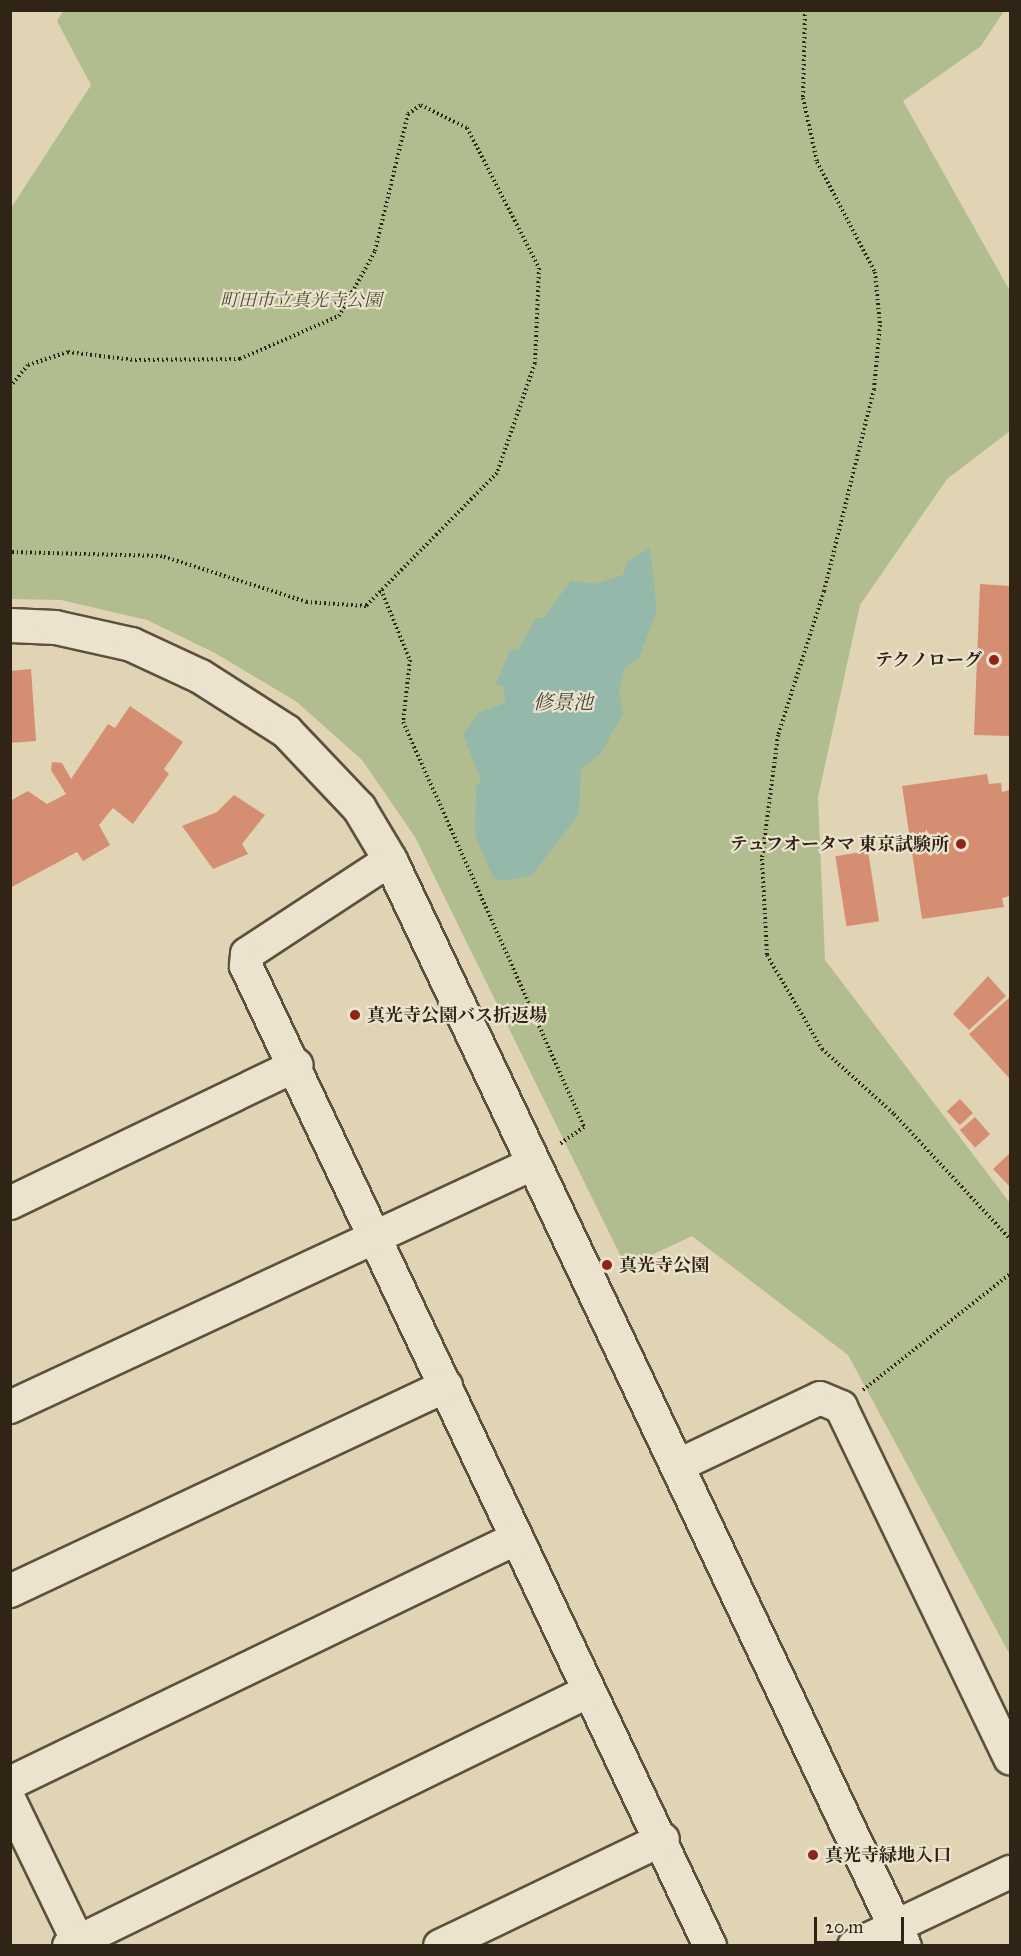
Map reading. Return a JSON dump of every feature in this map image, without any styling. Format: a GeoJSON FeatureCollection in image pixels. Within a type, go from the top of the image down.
{"type":"FeatureCollection","features":[{"type":"Feature","properties":{"kind":"street"},"geometry":{"type":"LineString","coordinates":[[10,625],[55,627],[131,644],[245,700],[324,765],[359,808],[390,860],[546,1160],[677,1466],[899,1936]]}},
{"type":"Feature","properties":{"kind":"street"},"geometry":{"type":"LineString","coordinates":[[390,860],[247,954],[246,966],[297,1065],[374,1236],[589,1691],[663,1839],[710,1946]]}},
{"type":"Feature","properties":{"kind":"street"},"geometry":{"type":"LineString","coordinates":[[10,1203],[297,1065]]}},
{"type":"Feature","properties":{"kind":"street"},"geometry":{"type":"LineString","coordinates":[[10,1407],[374,1236],[546,1160]]}},
{"type":"Feature","properties":{"kind":"street"},"geometry":{"type":"LineString","coordinates":[[10,1591],[446,1386]]}},
{"type":"Feature","properties":{"kind":"street"},"geometry":{"type":"LineString","coordinates":[[677,1466],[820,1398],[841,1407],[1011,1758]]}},
{"type":"Feature","properties":{"kind":"street"},"geometry":{"type":"LineString","coordinates":[[10,1783],[517,1538]]}},
{"type":"Feature","properties":{"kind":"street"},"geometry":{"type":"LineString","coordinates":[[10,1801],[76,1944],[589,1691]]}},
{"type":"Feature","properties":{"kind":"street"},"geometry":{"type":"LineString","coordinates":[[440,1946],[663,1839]]}},
{"type":"Feature","properties":{"kind":"street"},"geometry":{"type":"LineString","coordinates":[[854,1946],[899,1936],[1011,1872]]}},
{"type":"Feature","properties":{"kind":"path"},"geometry":{"type":"LineString","coordinates":[[805,10],[803,98],[817,162],[875,272],[880,325],[874,388],[824,591],[778,735],[762,859],[767,955],[822,1049],[894,1114],[1011,1239]]}},
{"type":"Feature","properties":{"kind":"path"},"geometry":{"type":"LineString","coordinates":[[10,387],[28,365],[68,352],[135,360],[240,359],[339,316],[375,251],[408,114],[421,105],[467,128],[539,268],[535,363],[497,473],[366,606],[307,602],[162,556],[10,552]]}},
{"type":"Feature","properties":{"kind":"path"},"geometry":{"type":"LineString","coordinates":[[381,590],[410,660],[403,722],[584,1128],[555,1147],[546,1160]]}},
{"type":"Feature","properties":{"kind":"path"},"geometry":{"type":"LineString","coordinates":[[841,1407],[1011,1274]]}},
{"type":"Feature","properties":{"kind":"green space","name":"町田市立真光寺公園"},"geometry":{"type":"Polygon","coordinates":[[[63,11],[1004,11],[981,46],[903,101],[1010,291],[1010,431],[947,479],[860,605],[818,797],[825,960],[1010,1203],[1010,1655],[848,1355],[692,1236],[626,1267],[415,837],[362,760],[297,702],[215,653],[147,620],[61,600],[11,599],[11,208],[91,85],[57,21],[63,11]]]}},
{"type":"Feature","properties":{"kind":"water","name":"修景池"},"geometry":{"type":"Polygon","coordinates":[[[650,548],[657,610],[639,659],[625,667],[619,691],[623,713],[601,753],[581,769],[579,814],[532,875],[505,881],[493,878],[475,835],[476,787],[481,780],[463,734],[479,713],[505,703],[504,687],[496,684],[510,650],[518,650],[536,618],[543,618],[571,581],[594,584],[623,575],[628,561],[650,548]]]}},
{"type":"Feature","properties":{"kind":"building","name":"テクノローグ"},"geometry":{"type":"Polygon","coordinates":[[[980,584],[1010,586],[1010,736],[974,735],[980,584]]]}},
{"type":"Feature","properties":{"kind":"building"},"geometry":{"type":"Polygon","coordinates":[[[31,669],[36,741],[10,743],[10,671],[31,669]]]}},
{"type":"Feature","properties":{"kind":"building"},"geometry":{"type":"Polygon","coordinates":[[[130,706],[183,742],[164,769],[169,774],[133,824],[113,808],[99,825],[110,845],[83,861],[77,852],[10,888],[10,801],[28,791],[47,804],[66,794],[51,770],[52,762],[62,763],[71,779],[108,724],[115,728],[130,706]]]}},
{"type":"Feature","properties":{"kind":"building","name":"テュフオータマ 東京試験所"},"geometry":{"type":"Polygon","coordinates":[[[987,774],[989,784],[1001,783],[1002,792],[1010,790],[1010,896],[1002,898],[1004,907],[922,919],[902,786],[987,774]]]}},
{"type":"Feature","properties":{"kind":"building"},"geometry":{"type":"Polygon","coordinates":[[[234,795],[265,815],[242,844],[248,854],[213,869],[182,826],[217,812],[234,795]]]}},
{"type":"Feature","properties":{"kind":"building"},"geometry":{"type":"Polygon","coordinates":[[[868,851],[879,921],[847,926],[835,856],[868,851]]]}},
{"type":"Feature","properties":{"kind":"building"},"geometry":{"type":"Polygon","coordinates":[[[988,976],[1006,996],[969,1030],[953,1014],[988,976]]]}},
{"type":"Feature","properties":{"kind":"building"},"geometry":{"type":"Polygon","coordinates":[[[1010,997],[1010,1079],[969,1034],[1010,997]]]}},
{"type":"Feature","properties":{"kind":"building"},"geometry":{"type":"Polygon","coordinates":[[[960,1099],[973,1113],[960,1125],[947,1111],[960,1099]]]}},
{"type":"Feature","properties":{"kind":"building"},"geometry":{"type":"Polygon","coordinates":[[[975,1117],[990,1134],[975,1147],[960,1130],[975,1117]]]}},
{"type":"Feature","properties":{"kind":"building"},"geometry":{"type":"Polygon","coordinates":[[[1010,1153],[1010,1187],[993,1169],[1010,1153]]]}},
{"type":"Feature","properties":{"kind":"place","name":"テクノローグ"},"geometry":{"type":"Point","coordinates":[994,660]}},
{"type":"Feature","properties":{"kind":"place","name":"テュフオータマ 東京試験所"},"geometry":{"type":"Point","coordinates":[961,844]}},
{"type":"Feature","properties":{"kind":"place","name":"真光寺公園バス折返場"},"geometry":{"type":"Point","coordinates":[355,1015]}},
{"type":"Feature","properties":{"kind":"place","name":"真光寺公園"},"geometry":{"type":"Point","coordinates":[607,1265]}},
{"type":"Feature","properties":{"kind":"place","name":"真光寺緑地入口"},"geometry":{"type":"Point","coordinates":[813,1855]}}]}
